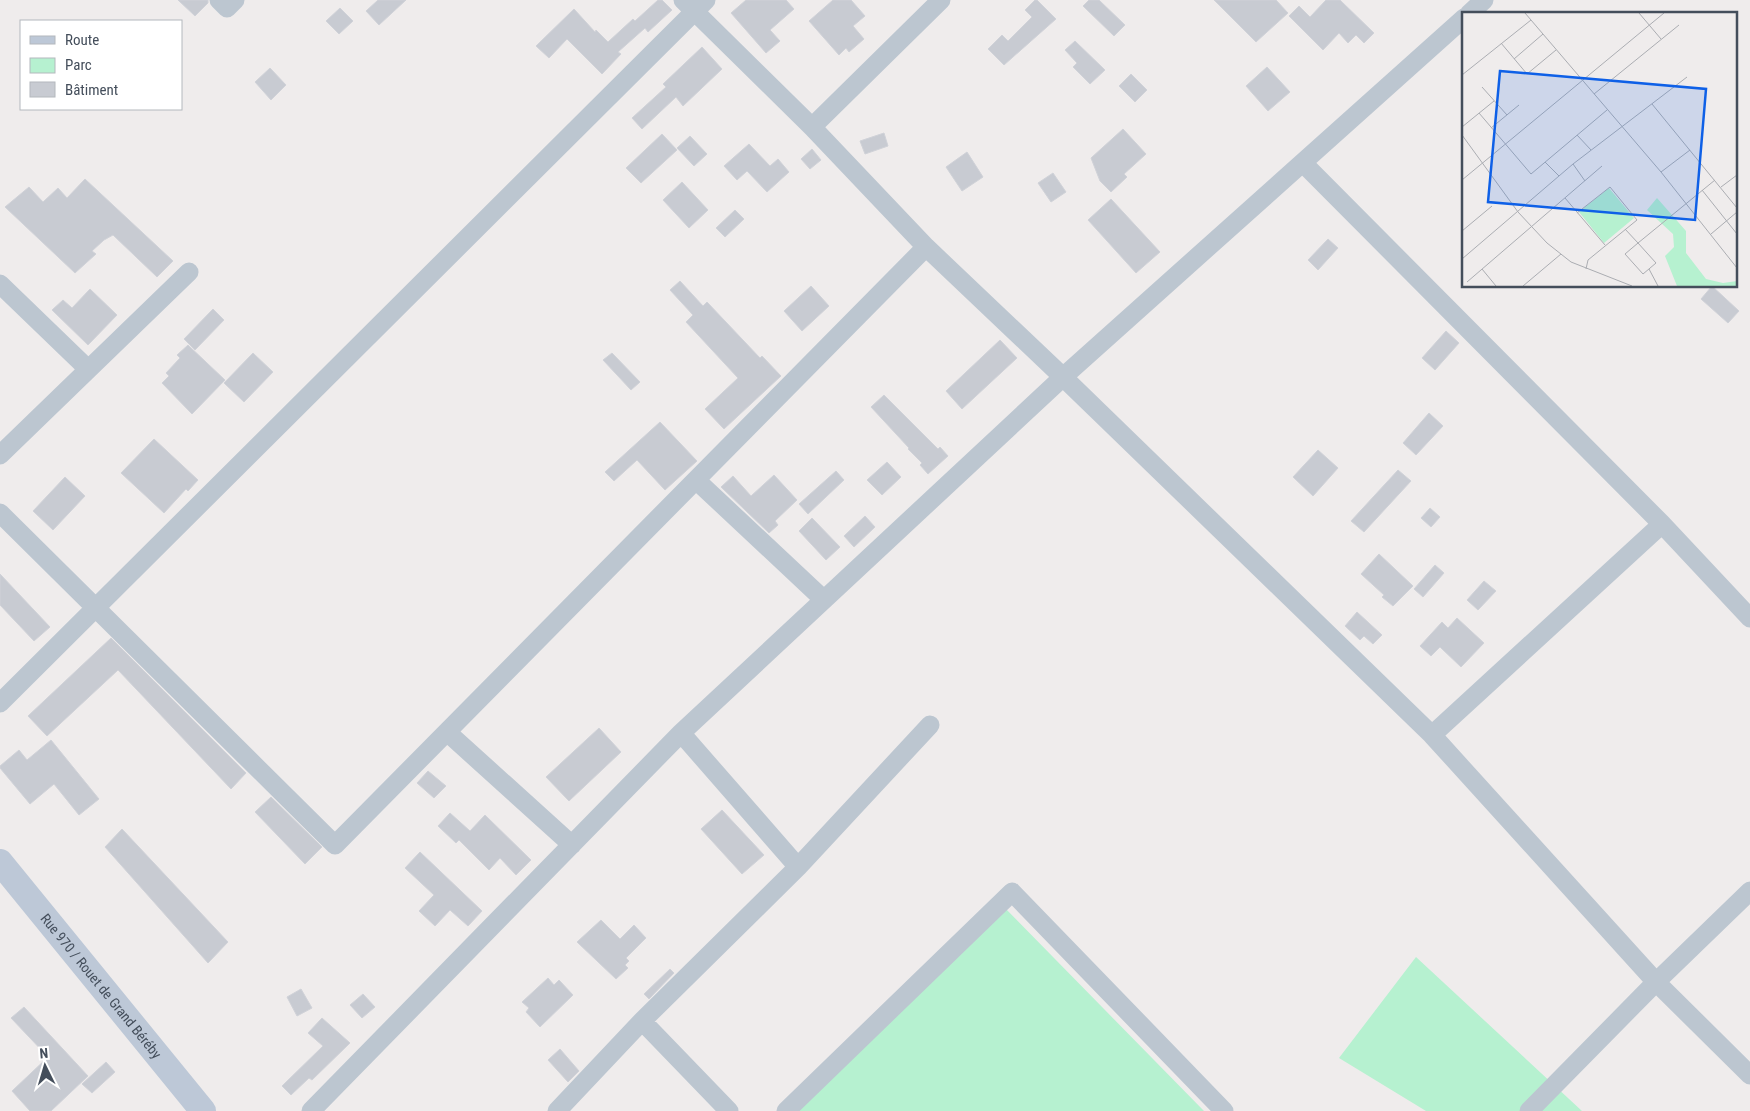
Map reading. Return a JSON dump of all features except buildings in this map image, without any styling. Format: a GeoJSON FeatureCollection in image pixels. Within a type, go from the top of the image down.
{"type":"FeatureCollection","features":[{"type":"Feature","properties":{"kind":"main road","name":"Rue 970 / Rouet de Grand Béréby"},"geometry":{"type":"LineString","coordinates":[[0,862],[203,1111]]}},
{"type":"Feature","properties":{"kind":"street"},"geometry":{"type":"LineString","coordinates":[[219,0],[227,8],[234,0]]}},
{"type":"Feature","properties":{"kind":"street"},"geometry":{"type":"LineString","coordinates":[[812,127],[942,0]]}},
{"type":"Feature","properties":{"kind":"street"},"geometry":{"type":"LineString","coordinates":[[1471,12],[1484,0]]}},
{"type":"Feature","properties":{"kind":"street"},"geometry":{"type":"LineString","coordinates":[[0,703],[694,4],[926,247],[1063,377],[1432,735],[1656,982],[1750,1075]]}},
{"type":"Feature","properties":{"kind":"street"},"geometry":{"type":"LineString","coordinates":[[311,1111],[681,733],[1063,377],[1462,20]]}},
{"type":"Feature","properties":{"kind":"street"},"geometry":{"type":"LineString","coordinates":[[1303,163],[1662,524],[1750,618]]}},
{"type":"Feature","properties":{"kind":"street"},"geometry":{"type":"LineString","coordinates":[[0,513],[96,606],[335,845],[926,247]]}},
{"type":"Feature","properties":{"kind":"street"},"geometry":{"type":"LineString","coordinates":[[0,455],[189,272]]}},
{"type":"Feature","properties":{"kind":"street"},"geometry":{"type":"LineString","coordinates":[[0,284],[88,369]]}},
{"type":"Feature","properties":{"kind":"street"},"geometry":{"type":"LineString","coordinates":[[696,480],[823,599]]}},
{"type":"Feature","properties":{"kind":"street"},"geometry":{"type":"LineString","coordinates":[[1432,735],[1662,524]]}},
{"type":"Feature","properties":{"kind":"street"},"geometry":{"type":"LineString","coordinates":[[558,1111],[642,1021],[798,867],[930,726]]}},
{"type":"Feature","properties":{"kind":"street"},"geometry":{"type":"LineString","coordinates":[[447,732],[572,845]]}},
{"type":"Feature","properties":{"kind":"street"},"geometry":{"type":"LineString","coordinates":[[681,733],[798,867]]}},
{"type":"Feature","properties":{"kind":"street"},"geometry":{"type":"LineString","coordinates":[[1529,1111],[1656,982],[1750,891]]}},
{"type":"Feature","properties":{"kind":"street"},"geometry":{"type":"LineString","coordinates":[[786,1111],[1012,892],[1224,1111]]}},
{"type":"Feature","properties":{"kind":"street"},"geometry":{"type":"LineString","coordinates":[[642,1021],[729,1111]]}},
{"type":"Feature","properties":{"kind":"green space"},"geometry":{"type":"Polygon","coordinates":[[[1003,906],[1204,1111],[792,1111],[1003,906]]]}},
{"type":"Feature","properties":{"kind":"green space"},"geometry":{"type":"Polygon","coordinates":[[[1416,957],[1582,1111],[1426,1111],[1339,1058],[1416,957]]]}}]}
